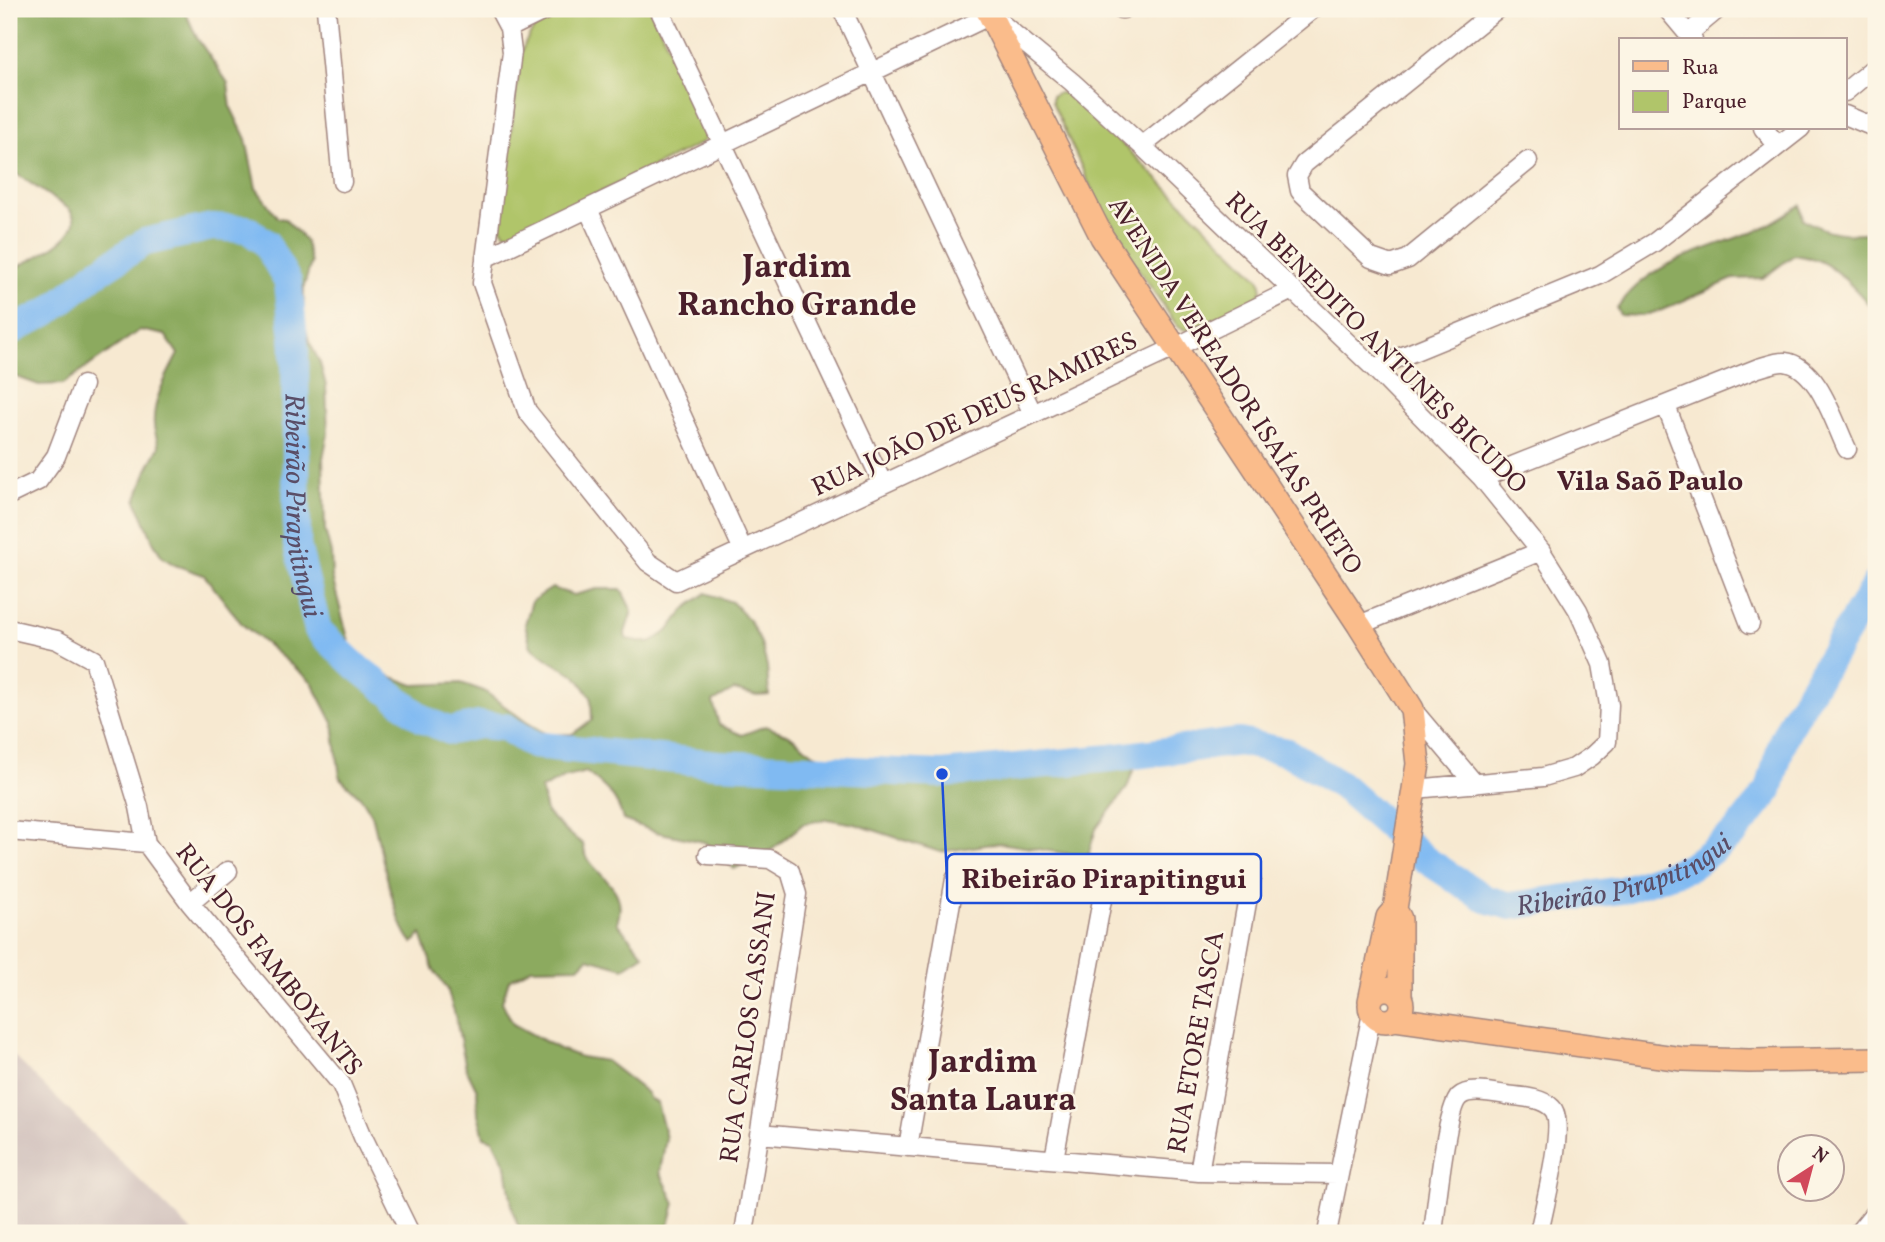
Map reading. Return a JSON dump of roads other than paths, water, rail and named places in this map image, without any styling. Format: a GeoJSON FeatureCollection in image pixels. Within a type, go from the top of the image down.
{"type":"FeatureCollection","features":[{"type":"Feature","properties":{"kind":"main road","name":"AVENIDA VEREADOR ISAÍAS PRIETO"},"geometry":{"type":"LineString","coordinates":[[989,12],[1101,237],[1176,347],[1412,709],[1417,752],[1414,797],[1396,903],[1388,917],[1388,1009]]}},
{"type":"Feature","properties":{"kind":"main road"},"geometry":{"type":"LineString","coordinates":[[1388,1009],[1432,1025],[1682,1059],[1876,1059]]}},
{"type":"Feature","properties":{"kind":"street"},"geometry":{"type":"LineString","coordinates":[[326,9],[342,182]]}},
{"type":"Feature","properties":{"kind":"street"},"geometry":{"type":"LineString","coordinates":[[485,258],[512,52],[509,28],[499,9]]}},
{"type":"Feature","properties":{"kind":"street"},"geometry":{"type":"LineString","coordinates":[[509,28],[548,9]]}},
{"type":"Feature","properties":{"kind":"street"},"geometry":{"type":"LineString","coordinates":[[659,9],[883,484]]}},
{"type":"Feature","properties":{"kind":"street"},"geometry":{"type":"LineString","coordinates":[[842,9],[1034,414]]}},
{"type":"Feature","properties":{"kind":"street"},"geometry":{"type":"LineString","coordinates":[[1142,146],[1313,9]]}},
{"type":"Feature","properties":{"kind":"street"},"geometry":{"type":"LineString","coordinates":[[1497,9],[1304,164],[1297,176],[1300,191],[1371,258],[1391,265],[1408,258],[1528,161]]}},
{"type":"Feature","properties":{"kind":"street"},"geometry":{"type":"LineString","coordinates":[[1667,9],[1690,37],[1718,9]]}},
{"type":"Feature","properties":{"kind":"street"},"geometry":{"type":"LineString","coordinates":[[485,258],[872,73],[989,12]]}},
{"type":"Feature","properties":{"kind":"street","name":"RUA BENEDITO ANTUNES BICUDO"},"geometry":{"type":"LineString","coordinates":[[989,12],[1142,146],[1374,368],[1482,478],[1541,551],[1578,610],[1602,664],[1609,705],[1607,742],[1573,768],[1543,777],[1475,784],[1414,797]]}},
{"type":"Feature","properties":{"kind":"street"},"geometry":{"type":"LineString","coordinates":[[1846,91],[1876,66]]}},
{"type":"Feature","properties":{"kind":"street"},"geometry":{"type":"LineString","coordinates":[[1846,115],[1876,128]]}},
{"type":"Feature","properties":{"kind":"street"},"geometry":{"type":"LineString","coordinates":[[1765,130],[1778,146]]}},
{"type":"Feature","properties":{"kind":"street"},"geometry":{"type":"LineString","coordinates":[[1374,368],[1600,275],[1655,242],[1798,130]]}},
{"type":"Feature","properties":{"kind":"street"},"geometry":{"type":"LineString","coordinates":[[588,209],[743,550]]}},
{"type":"Feature","properties":{"kind":"street","name":"RUA JOÃO DE DEUS RAMIRES"},"geometry":{"type":"LineString","coordinates":[[485,258],[482,284],[527,411],[648,562],[676,581],[1292,290]]}},
{"type":"Feature","properties":{"kind":"street"},"geometry":{"type":"LineString","coordinates":[[1482,478],[1783,361],[1803,367],[1815,382],[1847,449]]}},
{"type":"Feature","properties":{"kind":"street"},"geometry":{"type":"LineString","coordinates":[[9,495],[38,481],[56,456],[83,385]]}},
{"type":"Feature","properties":{"kind":"street"},"geometry":{"type":"LineString","coordinates":[[1666,406],[1750,624]]}},
{"type":"Feature","properties":{"kind":"street"},"geometry":{"type":"LineString","coordinates":[[1359,625],[1541,551]]}},
{"type":"Feature","properties":{"kind":"street"},"geometry":{"type":"LineString","coordinates":[[9,629],[57,640],[94,660],[139,807],[146,843]]}},
{"type":"Feature","properties":{"kind":"street","name":"AVENIDA VEREADOR ISAÍAS PRIETO"},"geometry":{"type":"LineString","coordinates":[[1412,709],[1475,784]]}},
{"type":"Feature","properties":{"kind":"street","name":"RUA DOS FAMBOYANTS"},"geometry":{"type":"LineString","coordinates":[[9,831],[146,843],[190,903],[341,1084],[363,1137],[410,1233]]}},
{"type":"Feature","properties":{"kind":"street","name":"RUA CARLOS CASSANI"},"geometry":{"type":"LineString","coordinates":[[708,855],[769,859],[790,871],[797,894],[744,1233]]}},
{"type":"Feature","properties":{"kind":"street"},"geometry":{"type":"LineString","coordinates":[[190,903],[228,871]]}},
{"type":"Feature","properties":{"kind":"street"},"geometry":{"type":"LineString","coordinates":[[1054,1159],[1107,873]]}},
{"type":"Feature","properties":{"kind":"street"},"geometry":{"type":"LineString","coordinates":[[908,1147],[955,879]]}},
{"type":"Feature","properties":{"kind":"street","name":"RUA ETORE TASCA"},"geometry":{"type":"LineString","coordinates":[[1199,1172],[1251,880]]}},
{"type":"Feature","properties":{"kind":"street"},"geometry":{"type":"LineString","coordinates":[[1327,1233],[1365,1057],[1388,1009]]}},
{"type":"Feature","properties":{"kind":"street"},"geometry":{"type":"LineString","coordinates":[[1433,1233],[1453,1105],[1466,1093],[1486,1092],[1531,1098],[1553,1109],[1558,1118],[1559,1135],[1539,1233]]}},
{"type":"Feature","properties":{"kind":"street"},"geometry":{"type":"LineString","coordinates":[[759,1134],[1199,1172],[1338,1174]]}},
{"type":"Feature","properties":{"kind":"street"},"geometry":{"type":"LineString","coordinates":[[1858,1233],[1876,1211]]}},
{"type":"Feature","properties":{"kind":"waterway","name":"Ribeirão Pirapitingui"},"geometry":{"type":"LineString","coordinates":[[9,332],[51,310],[95,274],[145,242],[212,227],[247,229],[266,243],[288,282],[295,348],[297,545],[318,630],[351,662],[423,719],[450,731],[479,725],[505,727],[533,745],[717,764],[942,774],[1111,758],[1239,742],[1287,752],[1345,788],[1426,860],[1486,899],[1511,906],[1622,890],[1690,867],[1735,833],[1769,790],[1783,739],[1793,719],[1876,583]]}},
{"type":"Feature","properties":{"kind":"place","name":"Ribeirão Pirapitingui"},"geometry":{"type":"Point","coordinates":[942,774]}},
{"type":"Feature","properties":{"kind":"district","name":"Jardim Rancho Grande"},"geometry":{"type":"Point","coordinates":[797,284]}},
{"type":"Feature","properties":{"kind":"district","name":"Vila Saõ Paulo"},"geometry":{"type":"Point","coordinates":[1650,480]}},
{"type":"Feature","properties":{"kind":"district","name":"Jardim Santa Laura"},"geometry":{"type":"Point","coordinates":[983,1079]}}]}
